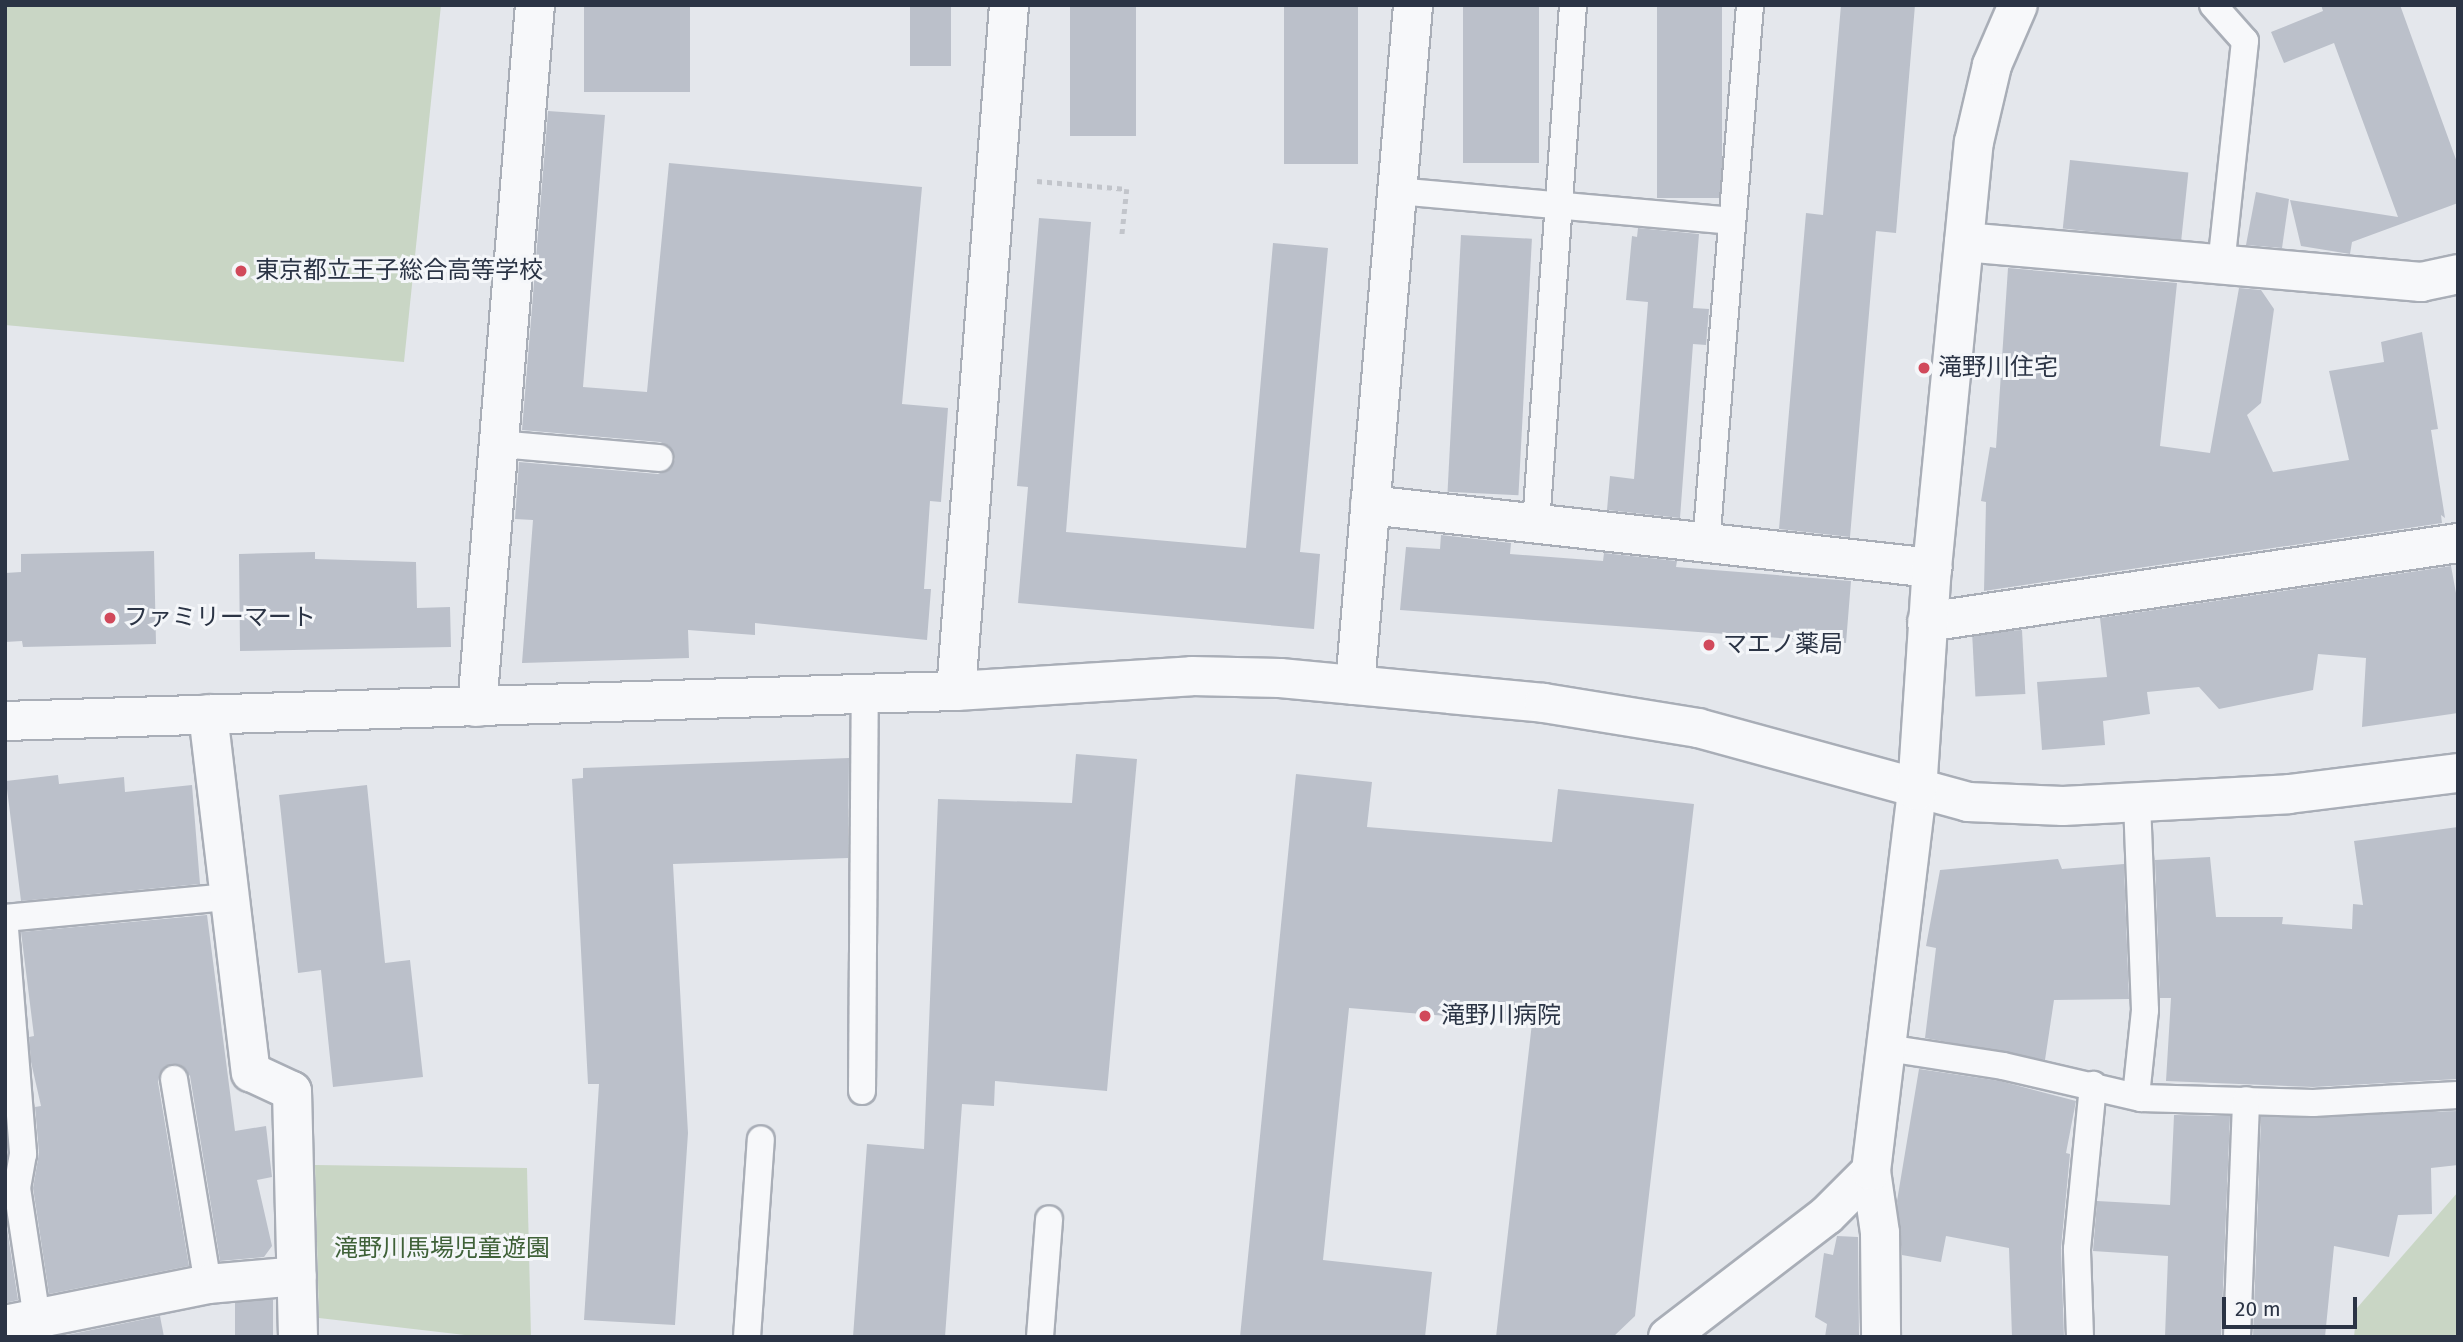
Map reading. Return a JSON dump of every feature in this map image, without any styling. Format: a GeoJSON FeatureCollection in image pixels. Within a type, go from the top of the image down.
{"type":"FeatureCollection","features":[{"type":"Feature","properties":{"kind":"street"},"geometry":{"type":"LineString","coordinates":[[477,707],[535,5]]}},
{"type":"Feature","properties":{"kind":"street"},"geometry":{"type":"LineString","coordinates":[[956,691],[1009,5]]}},
{"type":"Feature","properties":{"kind":"street"},"geometry":{"type":"LineString","coordinates":[[1355,685],[1413,5]]}},
{"type":"Feature","properties":{"kind":"street"},"geometry":{"type":"LineString","coordinates":[[1881,1337],[1880,1234],[1871,1171],[1917,791],[1927,622],[1964,242],[1981,106],[2012,9]]}},
{"type":"Feature","properties":{"kind":"street"},"geometry":{"type":"LineString","coordinates":[[1964,242],[2421,282],[2458,274]]}},
{"type":"Feature","properties":{"kind":"street"},"geometry":{"type":"LineString","coordinates":[[1370,505],[1932,568]]}},
{"type":"Feature","properties":{"kind":"street"},"geometry":{"type":"LineString","coordinates":[[1927,622],[2458,543]]}},
{"type":"Feature","properties":{"kind":"street"},"geometry":{"type":"LineString","coordinates":[[5,721],[956,691],[1192,676],[1355,685],[1544,704],[1698,728],[1917,791],[1968,802],[2025,806],[2137,803],[2289,794],[2458,773]]}},
{"type":"Feature","properties":{"kind":"street"},"geometry":{"type":"LineString","coordinates":[[208,714],[251,1072],[292,1091],[298,1337]]}},
{"type":"Feature","properties":{"kind":"street"},"geometry":{"type":"LineString","coordinates":[[1668,1337],[1827,1215],[1871,1171]]}},
{"type":"Feature","properties":{"kind":"street"},"geometry":{"type":"LineString","coordinates":[[40,1324],[208,1284],[297,1276]]}},
{"type":"Feature","properties":{"kind":"lane"},"geometry":{"type":"LineString","coordinates":[[1536,524],[1573,5]]}},
{"type":"Feature","properties":{"kind":"lane"},"geometry":{"type":"LineString","coordinates":[[1706,544],[1750,5]]}},
{"type":"Feature","properties":{"kind":"lane"},"geometry":{"type":"LineString","coordinates":[[2213,5],[2245,41],[2221,265]]}},
{"type":"Feature","properties":{"kind":"lane"},"geometry":{"type":"LineString","coordinates":[[1397,191],[1560,208],[1732,221]]}},
{"type":"Feature","properties":{"kind":"lane"},"geometry":{"type":"LineString","coordinates":[[499,444],[659,458]]}},
{"type":"Feature","properties":{"kind":"lane"},"geometry":{"type":"LineString","coordinates":[[862,1091],[865,694]]}},
{"type":"Feature","properties":{"kind":"lane"},"geometry":{"type":"LineString","coordinates":[[2136,1097],[2145,1010],[2137,803]]}},
{"type":"Feature","properties":{"kind":"lane"},"geometry":{"type":"LineString","coordinates":[[5,918],[229,897]]}},
{"type":"Feature","properties":{"kind":"lane"},"geometry":{"type":"LineString","coordinates":[[5,929],[23,1154],[17,1188],[40,1324]]}},
{"type":"Feature","properties":{"kind":"lane"},"geometry":{"type":"LineString","coordinates":[[1887,1048],[2093,1085],[2136,1097],[2313,1103],[2458,1095]]}},
{"type":"Feature","properties":{"kind":"lane"},"geometry":{"type":"LineString","coordinates":[[174,1079],[208,1284]]}},
{"type":"Feature","properties":{"kind":"lane"},"geometry":{"type":"LineString","coordinates":[[2080,1337],[2077,1249],[2093,1085]]}},
{"type":"Feature","properties":{"kind":"lane"},"geometry":{"type":"LineString","coordinates":[[2238,1337],[2246,1100]]}},
{"type":"Feature","properties":{"kind":"lane"},"geometry":{"type":"LineString","coordinates":[[747,1337],[761,1139]]}},
{"type":"Feature","properties":{"kind":"lane"},"geometry":{"type":"LineString","coordinates":[[1040,1337],[1049,1219]]}},
{"type":"Feature","properties":{"kind":"path"},"geometry":{"type":"LineString","coordinates":[[1026,180],[1127,189],[1122,236]]}},
{"type":"Feature","properties":{"kind":"green space"},"geometry":{"type":"Polygon","coordinates":[[[5,5],[441,5],[404,362],[5,325],[5,5]]]}},
{"type":"Feature","properties":{"kind":"green space","name":"滝野川馬場児童遊園"},"geometry":{"type":"Polygon","coordinates":[[[315,1165],[527,1168],[531,1337],[482,1337],[319,1318],[315,1165]]]}},
{"type":"Feature","properties":{"kind":"green space"},"geometry":{"type":"Polygon","coordinates":[[[2458,1192],[2458,1337],[2354,1337],[2357,1308],[2458,1192]]]}},
{"type":"Feature","properties":{"kind":"building"},"geometry":{"type":"Polygon","coordinates":[[[584,5],[690,5],[690,92],[584,92],[584,5]]]}},
{"type":"Feature","properties":{"kind":"building"},"geometry":{"type":"Polygon","coordinates":[[[910,5],[951,5],[951,66],[910,66],[910,5]]]}},
{"type":"Feature","properties":{"kind":"building"},"geometry":{"type":"Polygon","coordinates":[[[1070,5],[1136,5],[1136,136],[1070,136],[1070,5]]]}},
{"type":"Feature","properties":{"kind":"building"},"geometry":{"type":"Polygon","coordinates":[[[1284,5],[1358,5],[1358,164],[1284,164],[1284,5]]]}},
{"type":"Feature","properties":{"kind":"building"},"geometry":{"type":"Polygon","coordinates":[[[1463,5],[1539,5],[1539,163],[1463,163],[1463,5]]]}},
{"type":"Feature","properties":{"kind":"building"},"geometry":{"type":"Polygon","coordinates":[[[1657,5],[1722,5],[1722,198],[1657,198],[1657,5]]]}},
{"type":"Feature","properties":{"kind":"building"},"geometry":{"type":"Polygon","coordinates":[[[1841,5],[1915,5],[1896,233],[1876,231],[1850,537],[1779,529],[1806,213],[1823,215],[1841,5]]]}},
{"type":"Feature","properties":{"kind":"building"},"geometry":{"type":"Polygon","coordinates":[[[2321,5],[2400,5],[2458,165],[2458,203],[2352,242],[2350,254],[2301,246],[2290,200],[2398,217],[2334,43],[2284,63],[2271,32],[2323,11],[2321,5]]]}},
{"type":"Feature","properties":{"kind":"building"},"geometry":{"type":"Polygon","coordinates":[[[548,111],[605,115],[583,387],[647,392],[669,163],[922,187],[902,404],[948,408],[941,502],[930,501],[924,589],[931,589],[927,640],[755,623],[755,635],[688,630],[689,658],[522,663],[533,520],[515,519],[519,462],[658,474],[671,468],[675,459],[669,446],[660,442],[522,430],[548,111]]]}},
{"type":"Feature","properties":{"kind":"building"},"geometry":{"type":"Polygon","coordinates":[[[2070,160],[2188,172],[2181,241],[2063,229],[2070,160]]]}},
{"type":"Feature","properties":{"kind":"building"},"geometry":{"type":"Polygon","coordinates":[[[2256,192],[2289,199],[2282,248],[2246,245],[2256,192]]]}},
{"type":"Feature","properties":{"kind":"building"},"geometry":{"type":"Polygon","coordinates":[[[1039,218],[1091,222],[1066,532],[1246,548],[1273,243],[1328,248],[1300,552],[1320,554],[1314,629],[1018,603],[1028,487],[1017,486],[1039,218]]]}},
{"type":"Feature","properties":{"kind":"building"},"geometry":{"type":"Polygon","coordinates":[[[1638,228],[1699,234],[1693,308],[1709,309],[1706,345],[1693,344],[1680,518],[1607,510],[1610,476],[1634,479],[1648,302],[1626,300],[1632,236],[1637,237],[1638,228]]]}},
{"type":"Feature","properties":{"kind":"building"},"geometry":{"type":"Polygon","coordinates":[[[1461,235],[1532,239],[1518,495],[1448,492],[1461,235]]]}},
{"type":"Feature","properties":{"kind":"building"},"geometry":{"type":"Polygon","coordinates":[[[2008,268],[2177,283],[2160,446],[2210,453],[2239,288],[2261,290],[2274,309],[2261,403],[2247,415],[2273,472],[2349,460],[2329,371],[2384,362],[2381,342],[2422,332],[2438,429],[2431,430],[2445,518],[2441,515],[2442,523],[1984,591],[1986,502],[1981,501],[1990,447],[1996,448],[2008,268]]]}},
{"type":"Feature","properties":{"kind":"building"},"geometry":{"type":"Polygon","coordinates":[[[1441,535],[1511,543],[1510,554],[1603,561],[1604,553],[1677,561],[1676,567],[1851,581],[1846,643],[1400,610],[1406,547],[1440,549],[1441,535]]]}},
{"type":"Feature","properties":{"kind":"building"},"geometry":{"type":"Polygon","coordinates":[[[154,551],[156,644],[23,647],[22,641],[5,642],[5,573],[21,572],[21,554],[154,551]]]}},
{"type":"Feature","properties":{"kind":"building"},"geometry":{"type":"Polygon","coordinates":[[[315,552],[315,559],[416,562],[417,608],[450,607],[451,647],[240,651],[239,554],[315,552]]]}},
{"type":"Feature","properties":{"kind":"building"},"geometry":{"type":"Polygon","coordinates":[[[2451,566],[2458,604],[2458,713],[2362,727],[2366,658],[2318,654],[2313,690],[2219,709],[2199,687],[2147,692],[2150,714],[2103,721],[2105,745],[2042,750],[2037,682],[2107,677],[2100,618],[2451,566]]]}},
{"type":"Feature","properties":{"kind":"building"},"geometry":{"type":"Polygon","coordinates":[[[2022,630],[2025,694],[1975,697],[1972,633],[2022,630]]]}},
{"type":"Feature","properties":{"kind":"building"},"geometry":{"type":"Polygon","coordinates":[[[1076,754],[1137,759],[1107,1091],[995,1081],[994,1106],[962,1104],[945,1337],[853,1337],[867,1144],[924,1149],[938,799],[1072,803],[1076,754]]]}},
{"type":"Feature","properties":{"kind":"building"},"geometry":{"type":"Polygon","coordinates":[[[849,758],[848,858],[673,864],[688,1133],[675,1325],[584,1320],[599,1084],[588,1084],[572,779],[583,778],[583,768],[849,758]]]}},
{"type":"Feature","properties":{"kind":"building"},"geometry":{"type":"Polygon","coordinates":[[[1296,774],[1372,782],[1367,827],[1552,842],[1558,789],[1694,804],[1635,1316],[1613,1337],[1496,1337],[1532,1023],[1349,1008],[1323,1260],[1432,1272],[1425,1337],[1240,1337],[1296,774]]]}},
{"type":"Feature","properties":{"kind":"building"},"geometry":{"type":"Polygon","coordinates":[[[58,775],[59,784],[124,777],[125,792],[192,785],[200,884],[21,901],[6,781],[58,775]]]}},
{"type":"Feature","properties":{"kind":"building"},"geometry":{"type":"Polygon","coordinates":[[[367,785],[385,963],[410,960],[423,1077],[333,1087],[321,970],[298,973],[279,795],[367,785]]]}},
{"type":"Feature","properties":{"kind":"building"},"geometry":{"type":"Polygon","coordinates":[[[2458,827],[2458,1079],[2313,1087],[2166,1081],[2171,998],[2160,998],[2155,860],[2210,857],[2216,917],[2283,917],[2282,924],[2352,929],[2353,904],[2363,905],[2354,841],[2458,827]]]}},
{"type":"Feature","properties":{"kind":"building"},"geometry":{"type":"Polygon","coordinates":[[[2058,859],[2062,869],[2124,864],[2129,999],[2054,1000],[2045,1060],[1925,1038],[1936,948],[1926,946],[1940,870],[2058,859]]]}},
{"type":"Feature","properties":{"kind":"building"},"geometry":{"type":"Polygon","coordinates":[[[207,915],[235,1131],[266,1126],[272,1177],[257,1180],[272,1246],[264,1257],[220,1261],[190,1076],[180,1065],[171,1064],[160,1073],[158,1082],[189,1266],[49,1294],[33,1188],[39,1153],[35,1107],[41,1106],[31,1062],[29,1037],[34,1036],[21,932],[207,915]]]}},
{"type":"Feature","properties":{"kind":"building"},"geometry":{"type":"Polygon","coordinates":[[[1919,1069],[2000,1081],[2076,1101],[2066,1153],[2070,1154],[2061,1248],[2064,1337],[2012,1337],[2009,1248],[1946,1236],[1941,1262],[1902,1255],[1897,1201],[1919,1069]]]}},
{"type":"Feature","properties":{"kind":"building"},"geometry":{"type":"Polygon","coordinates":[[[2458,1111],[2458,1165],[2431,1168],[2432,1214],[2398,1215],[2389,1257],[2334,1246],[2325,1337],[2253,1337],[2261,1117],[2458,1111]]]}},
{"type":"Feature","properties":{"kind":"building"},"geometry":{"type":"Polygon","coordinates":[[[2174,1115],[2230,1116],[2221,1337],[2165,1337],[2168,1256],[2093,1251],[2097,1201],[2170,1205],[2174,1115]]]}},
{"type":"Feature","properties":{"kind":"building"},"geometry":{"type":"Polygon","coordinates":[[[5,1215],[18,1300],[5,1303],[5,1215]]]}},
{"type":"Feature","properties":{"kind":"building"},"geometry":{"type":"Polygon","coordinates":[[[1837,1236],[1858,1237],[1859,1337],[1825,1337],[1827,1324],[1815,1317],[1824,1253],[1833,1255],[1837,1236]]]}},
{"type":"Feature","properties":{"kind":"building"},"geometry":{"type":"Polygon","coordinates":[[[235,1300],[273,1300],[273,1337],[235,1337],[235,1300]]]}},
{"type":"Feature","properties":{"kind":"building"},"geometry":{"type":"Polygon","coordinates":[[[160,1316],[164,1337],[57,1337],[160,1316]]]}},
{"type":"Feature","properties":{"kind":"place","name":"東京都立王子総合高等学校"},"geometry":{"type":"Point","coordinates":[241,271]}},
{"type":"Feature","properties":{"kind":"place","name":"滝野川住宅"},"geometry":{"type":"Point","coordinates":[1924,368]}},
{"type":"Feature","properties":{"kind":"place","name":"ファミリーマート"},"geometry":{"type":"Point","coordinates":[110,618]}},
{"type":"Feature","properties":{"kind":"place","name":"マエノ薬局"},"geometry":{"type":"Point","coordinates":[1709,645]}},
{"type":"Feature","properties":{"kind":"place","name":"滝野川病院"},"geometry":{"type":"Point","coordinates":[1425,1016]}}]}
